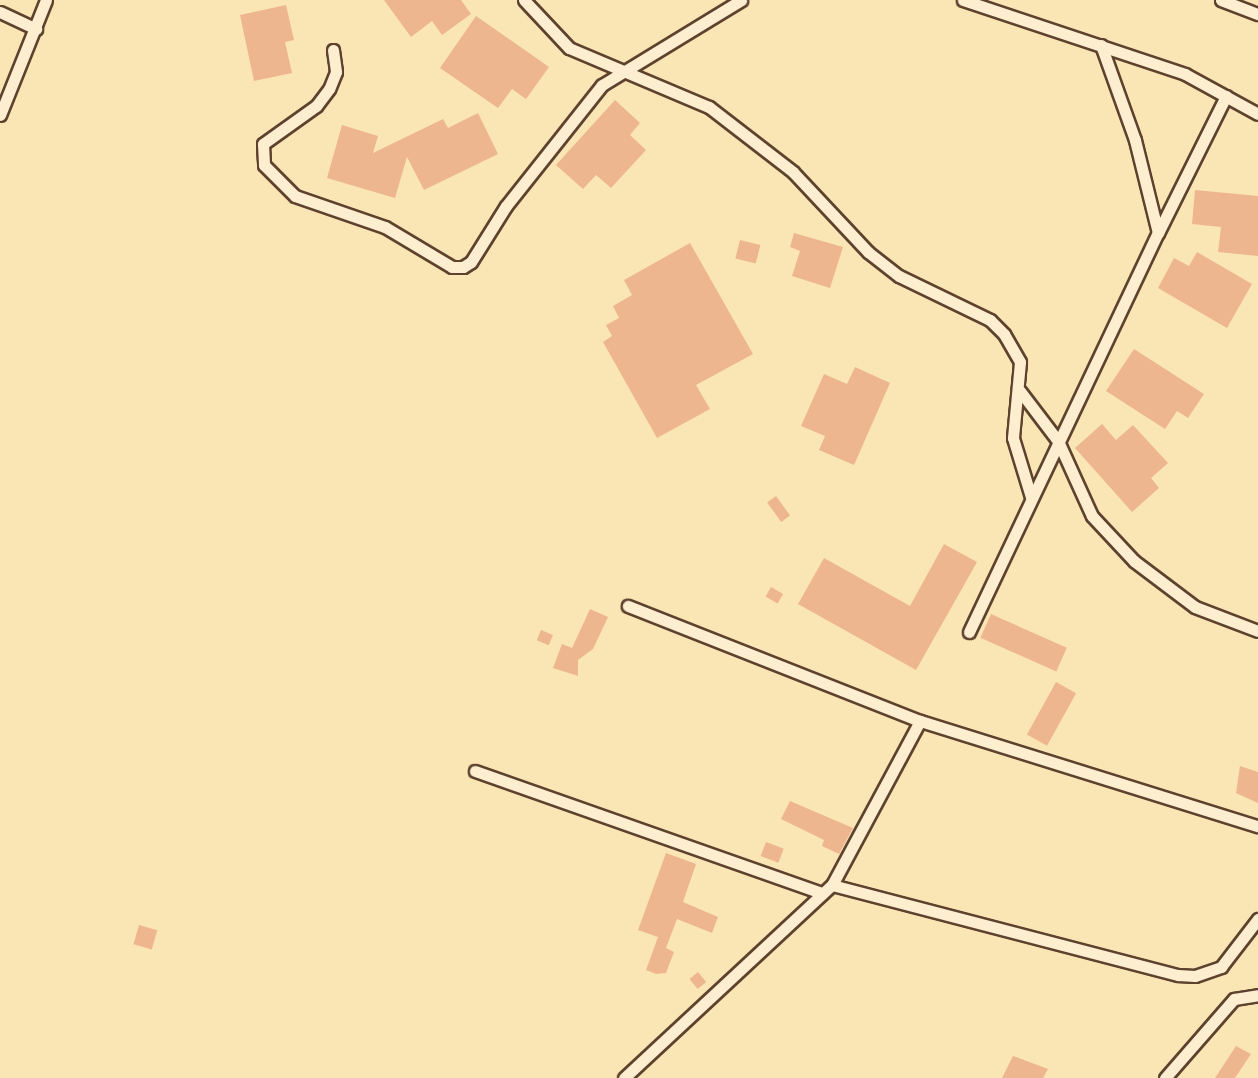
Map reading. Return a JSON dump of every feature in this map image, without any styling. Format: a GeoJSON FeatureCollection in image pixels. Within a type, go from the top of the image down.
{"type":"FeatureCollection","features":[{"type":"Feature","properties":{"kind":"street"},"geometry":{"type":"LineString","coordinates":[[0,115],[46,0]]}},
{"type":"Feature","properties":{"kind":"street"},"geometry":{"type":"LineString","coordinates":[[524,0],[569,48],[709,107],[793,172],[868,252],[899,276],[990,320],[1016,350],[1020,391],[1013,438],[1031,497]]}},
{"type":"Feature","properties":{"kind":"street"},"geometry":{"type":"LineString","coordinates":[[333,50],[336,72],[329,89],[316,106],[263,144],[264,165],[295,196],[385,227],[452,267],[471,262],[506,206],[602,85],[741,0]]}},
{"type":"Feature","properties":{"kind":"street"},"geometry":{"type":"LineString","coordinates":[[963,0],[1185,74],[1258,114]]}},
{"type":"Feature","properties":{"kind":"street"},"geometry":{"type":"LineString","coordinates":[[1224,0],[1258,14]]}},
{"type":"Feature","properties":{"kind":"street"},"geometry":{"type":"LineString","coordinates":[[0,12],[36,29]]}},
{"type":"Feature","properties":{"kind":"street"},"geometry":{"type":"LineString","coordinates":[[1101,45],[1135,140],[1158,233]]}},
{"type":"Feature","properties":{"kind":"street"},"geometry":{"type":"LineString","coordinates":[[969,632],[1031,497],[1226,96]]}},
{"type":"Feature","properties":{"kind":"street"},"geometry":{"type":"LineString","coordinates":[[1020,391],[1058,441],[1092,516],[1134,561],[1195,607],[1258,631]]}},
{"type":"Feature","properties":{"kind":"street"},"geometry":{"type":"LineString","coordinates":[[628,606],[920,721],[1258,826]]}},
{"type":"Feature","properties":{"kind":"street"},"geometry":{"type":"LineString","coordinates":[[624,1078],[832,885],[920,721]]}},
{"type":"Feature","properties":{"kind":"street"},"geometry":{"type":"LineString","coordinates":[[475,771],[822,893]]}},
{"type":"Feature","properties":{"kind":"street"},"geometry":{"type":"LineString","coordinates":[[832,885],[1178,975],[1195,976],[1221,967],[1258,919]]}},
{"type":"Feature","properties":{"kind":"street"},"geometry":{"type":"LineString","coordinates":[[1165,1078],[1234,999],[1258,995]]}},
{"type":"Feature","properties":{"kind":"building"},"geometry":{"type":"Polygon","coordinates":[[[384,0],[461,0],[471,14],[442,35],[432,21],[411,37],[384,0]]]}},
{"type":"Feature","properties":{"kind":"building"},"geometry":{"type":"Polygon","coordinates":[[[286,5],[294,40],[285,42],[292,73],[254,81],[240,15],[286,5]]]}},
{"type":"Feature","properties":{"kind":"building"},"geometry":{"type":"Polygon","coordinates":[[[476,16],[549,67],[526,99],[512,89],[498,108],[440,68],[476,16]]]}},
{"type":"Feature","properties":{"kind":"building"},"geometry":{"type":"Polygon","coordinates":[[[615,100],[640,123],[630,135],[646,150],[611,188],[596,175],[583,189],[556,165],[615,100]]]}},
{"type":"Feature","properties":{"kind":"building"},"geometry":{"type":"Polygon","coordinates":[[[478,113],[498,154],[424,190],[407,157],[395,198],[327,178],[342,125],[378,136],[373,153],[443,119],[448,128],[478,113]]]}},
{"type":"Feature","properties":{"kind":"building"},"geometry":{"type":"Polygon","coordinates":[[[1195,190],[1258,196],[1258,256],[1218,252],[1221,227],[1192,224],[1195,190]]]}},
{"type":"Feature","properties":{"kind":"building"},"geometry":{"type":"Polygon","coordinates":[[[794,233],[843,247],[830,288],[792,276],[800,251],[790,247],[794,233]]]}},
{"type":"Feature","properties":{"kind":"building"},"geometry":{"type":"Polygon","coordinates":[[[740,240],[760,245],[756,264],[735,258],[740,240]]]}},
{"type":"Feature","properties":{"kind":"building"},"geometry":{"type":"Polygon","coordinates":[[[690,243],[753,354],[696,385],[710,409],[657,438],[603,342],[612,336],[606,325],[619,318],[613,306],[632,295],[624,280],[690,243]]]}},
{"type":"Feature","properties":{"kind":"building"},"geometry":{"type":"Polygon","coordinates":[[[1197,252],[1252,284],[1227,328],[1158,288],[1174,258],[1189,266],[1197,252]]]}},
{"type":"Feature","properties":{"kind":"building"},"geometry":{"type":"Polygon","coordinates":[[[1134,349],[1204,394],[1188,418],[1177,411],[1165,429],[1106,391],[1134,349]]]}},
{"type":"Feature","properties":{"kind":"building"},"geometry":{"type":"Polygon","coordinates":[[[855,367],[890,383],[854,465],[819,450],[825,436],[801,426],[824,374],[847,384],[855,367]]]}},
{"type":"Feature","properties":{"kind":"building"},"geometry":{"type":"Polygon","coordinates":[[[1102,424],[1116,440],[1133,425],[1168,463],[1151,478],[1159,488],[1132,512],[1075,448],[1102,424]]]}},
{"type":"Feature","properties":{"kind":"building"},"geometry":{"type":"Polygon","coordinates":[[[776,496],[790,515],[781,522],[767,502],[776,496]]]}},
{"type":"Feature","properties":{"kind":"building"},"geometry":{"type":"Polygon","coordinates":[[[944,544],[977,562],[916,670],[798,604],[824,558],[910,606],[944,544]]]}},
{"type":"Feature","properties":{"kind":"building"},"geometry":{"type":"Polygon","coordinates":[[[771,587],[783,594],[778,604],[766,597],[771,587]]]}},
{"type":"Feature","properties":{"kind":"building"},"geometry":{"type":"Polygon","coordinates":[[[590,609],[608,617],[593,649],[578,660],[578,676],[553,668],[562,644],[572,648],[590,609]]]}},
{"type":"Feature","properties":{"kind":"building"},"geometry":{"type":"Polygon","coordinates":[[[991,614],[1067,648],[1056,672],[980,638],[991,614]]]}},
{"type":"Feature","properties":{"kind":"building"},"geometry":{"type":"Polygon","coordinates":[[[541,630],[553,635],[549,645],[537,640],[541,630]]]}},
{"type":"Feature","properties":{"kind":"building"},"geometry":{"type":"Polygon","coordinates":[[[1056,682],[1076,693],[1047,746],[1027,734],[1056,682]]]}},
{"type":"Feature","properties":{"kind":"building"},"geometry":{"type":"Polygon","coordinates":[[[1240,766],[1258,772],[1258,803],[1236,793],[1240,766]]]}},
{"type":"Feature","properties":{"kind":"building"},"geometry":{"type":"Polygon","coordinates":[[[790,801],[853,828],[839,854],[822,846],[824,840],[781,819],[790,801]]]}},
{"type":"Feature","properties":{"kind":"building"},"geometry":{"type":"Polygon","coordinates":[[[766,842],[784,849],[778,863],[761,856],[766,842]]]}},
{"type":"Feature","properties":{"kind":"building"},"geometry":{"type":"Polygon","coordinates":[[[666,853],[696,864],[683,902],[718,917],[712,933],[677,919],[666,948],[674,952],[666,973],[656,974],[646,970],[658,937],[638,930],[666,853]]]}},
{"type":"Feature","properties":{"kind":"building"},"geometry":{"type":"Polygon","coordinates":[[[139,925],[157,930],[152,949],[133,944],[139,925]]]}},
{"type":"Feature","properties":{"kind":"building"},"geometry":{"type":"Polygon","coordinates":[[[698,972],[706,982],[698,989],[689,979],[698,972]]]}},
{"type":"Feature","properties":{"kind":"building"},"geometry":{"type":"Polygon","coordinates":[[[1236,1046],[1251,1054],[1235,1078],[1215,1078],[1236,1046]]]}},
{"type":"Feature","properties":{"kind":"building"},"geometry":{"type":"Polygon","coordinates":[[[1013,1056],[1048,1069],[1043,1078],[1002,1078],[1013,1056]]]}}]}
